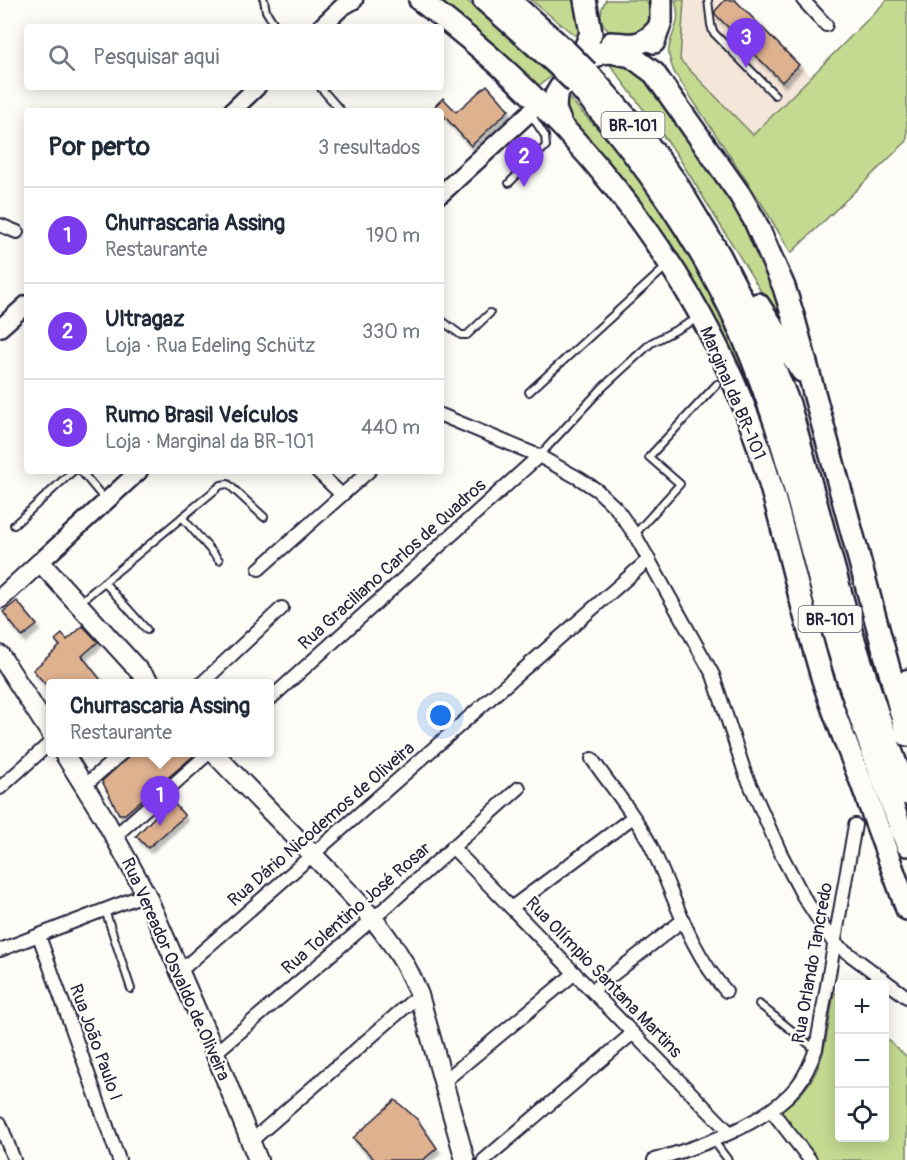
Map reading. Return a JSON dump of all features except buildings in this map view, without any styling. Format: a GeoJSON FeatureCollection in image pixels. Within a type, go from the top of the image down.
{"type":"FeatureCollection","features":[{"type":"Feature","properties":{"kind":"highway","name":"Marginal da BR-101"},"geometry":{"type":"LineString","coordinates":[[420,0],[469,37],[517,81],[534,108],[561,124],[625,201],[669,264],[700,317],[730,376],[750,424],[783,529],[824,683],[907,909]]}},
{"type":"Feature","properties":{"kind":"highway","name":"BR-101"},"geometry":{"type":"LineString","coordinates":[[484,0],[573,64],[673,207],[725,298],[765,389],[796,489],[847,677],[907,845]]}},
{"type":"Feature","properties":{"kind":"highway","name":"BR-101"},"geometry":{"type":"LineString","coordinates":[[509,0],[636,128],[675,181],[747,305],[789,404],[851,631],[907,794]]}},
{"type":"Feature","properties":{"kind":"highway"},"geometry":{"type":"LineString","coordinates":[[573,64],[591,33],[585,0]]}},
{"type":"Feature","properties":{"kind":"highway"},"geometry":{"type":"LineString","coordinates":[[654,73],[653,52],[661,21],[661,0]]}},
{"type":"Feature","properties":{"kind":"highway"},"geometry":{"type":"LineString","coordinates":[[517,81],[540,89],[598,42],[641,44],[649,40],[657,30]]}},
{"type":"Feature","properties":{"kind":"highway"},"geometry":{"type":"LineString","coordinates":[[561,124],[555,109],[556,94],[560,88],[591,58],[601,53],[610,52],[631,56],[654,73],[740,195],[755,221],[784,287],[901,686],[907,735]]}},
{"type":"Feature","properties":{"kind":"highway"},"geometry":{"type":"LineString","coordinates":[[675,181],[815,392]]}},
{"type":"Feature","properties":{"kind":"highway"},"geometry":{"type":"LineString","coordinates":[[765,389],[783,529]]}},
{"type":"Feature","properties":{"kind":"main road"},"geometry":{"type":"LineString","coordinates":[[324,24],[347,2]]}},
{"type":"Feature","properties":{"kind":"main road"},"geometry":{"type":"LineString","coordinates":[[235,108],[255,90]]}},
{"type":"Feature","properties":{"kind":"main road"},"geometry":{"type":"LineString","coordinates":[[444,191],[534,108]]}},
{"type":"Feature","properties":{"kind":"main road"},"geometry":{"type":"LineString","coordinates":[[0,328],[24,307]]}},
{"type":"Feature","properties":{"kind":"main road"},"geometry":{"type":"LineString","coordinates":[[0,598],[136,474]]}},
{"type":"Feature","properties":{"kind":"main road"},"geometry":{"type":"LineString","coordinates":[[40,562],[146,679]]}},
{"type":"Feature","properties":{"kind":"main road"},"geometry":{"type":"LineString","coordinates":[[0,655],[46,726]]}},
{"type":"Feature","properties":{"kind":"main road","name":"Rua Vereador Osvaldo de Oliveira"},"geometry":{"type":"LineString","coordinates":[[66,757],[146,894],[215,1053],[258,1160]]}},
{"type":"Feature","properties":{"kind":"main road"},"geometry":{"type":"LineString","coordinates":[[215,757],[374,918],[402,957],[419,994],[465,1160]]}},
{"type":"Feature","properties":{"kind":"street"},"geometry":{"type":"LineString","coordinates":[[803,0],[826,25]]}},
{"type":"Feature","properties":{"kind":"street"},"geometry":{"type":"LineString","coordinates":[[0,225],[18,232]]}},
{"type":"Feature","properties":{"kind":"street"},"geometry":{"type":"LineString","coordinates":[[444,416],[539,456],[597,490],[616,508],[635,535],[713,675],[746,773],[781,855],[803,897],[833,942],[907,997]]}},
{"type":"Feature","properties":{"kind":"street","name":"Rua Graciliano Carlos de Quadros"},"geometry":{"type":"LineString","coordinates":[[274,695],[539,456]]}},
{"type":"Feature","properties":{"kind":"street"},"geometry":{"type":"LineString","coordinates":[[320,474],[342,495]]}},
{"type":"Feature","properties":{"kind":"street"},"geometry":{"type":"LineString","coordinates":[[259,569],[366,474]]}},
{"type":"Feature","properties":{"kind":"street","name":"Rua Dário Nicodemos de Oliveira"},"geometry":{"type":"LineString","coordinates":[[180,972],[648,560]]}},
{"type":"Feature","properties":{"kind":"street"},"geometry":{"type":"LineString","coordinates":[[206,679],[282,608]]}},
{"type":"Feature","properties":{"kind":"street"},"geometry":{"type":"LineString","coordinates":[[0,788],[46,747]]}},
{"type":"Feature","properties":{"kind":"street"},"geometry":{"type":"LineString","coordinates":[[84,786],[118,757]]}},
{"type":"Feature","properties":{"kind":"street"},"geometry":{"type":"LineString","coordinates":[[114,836],[206,757]]}},
{"type":"Feature","properties":{"kind":"street"},"geometry":{"type":"LineString","coordinates":[[592,759],[651,846],[683,920],[711,972],[726,991]]}},
{"type":"Feature","properties":{"kind":"street","name":"Rua Tolentino José Rosar"},"geometry":{"type":"LineString","coordinates":[[215,1053],[374,918],[519,789]]}},
{"type":"Feature","properties":{"kind":"street"},"geometry":{"type":"LineString","coordinates":[[512,908],[633,817]]}},
{"type":"Feature","properties":{"kind":"street","name":"Rua Orlando Tancredo"},"geometry":{"type":"LineString","coordinates":[[654,1160],[713,1139],[771,1110],[797,1086],[808,1070],[816,1049],[855,825]]}},
{"type":"Feature","properties":{"kind":"street","name":"Rua Olímpio Santana Martins"},"geometry":{"type":"LineString","coordinates":[[452,847],[729,1132]]}},
{"type":"Feature","properties":{"kind":"street"},"geometry":{"type":"LineString","coordinates":[[0,950],[146,894]]}},
{"type":"Feature","properties":{"kind":"street"},"geometry":{"type":"LineString","coordinates":[[592,990],[683,920]]}},
{"type":"Feature","properties":{"kind":"street","name":"Rua João Paulo I"},"geometry":{"type":"LineString","coordinates":[[39,936],[119,1160]]}},
{"type":"Feature","properties":{"kind":"street"},"geometry":{"type":"LineString","coordinates":[[443,1082],[575,973]]}},
{"type":"Feature","properties":{"kind":"street"},"geometry":{"type":"LineString","coordinates":[[251,1140],[419,994]]}},
{"type":"Feature","properties":{"kind":"street"},"geometry":{"type":"LineString","coordinates":[[484,1160],[633,1033]]}},
{"type":"Feature","properties":{"kind":"street"},"geometry":{"type":"LineString","coordinates":[[771,1110],[810,1160]]}},
{"type":"Feature","properties":{"kind":"street"},"geometry":{"type":"LineString","coordinates":[[0,1123],[14,1160]]}},
{"type":"Feature","properties":{"kind":"lane"},"geometry":{"type":"LineString","coordinates":[[264,0],[266,11],[274,24]]}},
{"type":"Feature","properties":{"kind":"lane"},"geometry":{"type":"LineString","coordinates":[[708,0],[713,32],[775,94]]}},
{"type":"Feature","properties":{"kind":"lane"},"geometry":{"type":"LineString","coordinates":[[323,90],[338,108]]}},
{"type":"Feature","properties":{"kind":"lane"},"geometry":{"type":"LineString","coordinates":[[509,183],[546,146],[545,136],[534,108]]}},
{"type":"Feature","properties":{"kind":"lane"},"geometry":{"type":"LineString","coordinates":[[529,392],[669,264]]}},
{"type":"Feature","properties":{"kind":"lane"},"geometry":{"type":"LineString","coordinates":[[444,322],[461,335],[467,335],[490,313]]}},
{"type":"Feature","properties":{"kind":"lane"},"geometry":{"type":"LineString","coordinates":[[539,456],[603,387],[651,343],[700,317]]}},
{"type":"Feature","properties":{"kind":"lane"},"geometry":{"type":"LineString","coordinates":[[635,535],[680,484],[649,457],[717,384]]}},
{"type":"Feature","properties":{"kind":"lane"},"geometry":{"type":"LineString","coordinates":[[14,525],[70,474]]}},
{"type":"Feature","properties":{"kind":"lane"},"geometry":{"type":"LineString","coordinates":[[84,474],[106,501]]}},
{"type":"Feature","properties":{"kind":"lane"},"geometry":{"type":"LineString","coordinates":[[78,604],[221,485],[228,484],[264,516]]}},
{"type":"Feature","properties":{"kind":"lane"},"geometry":{"type":"LineString","coordinates":[[182,518],[219,560]]}},
{"type":"Feature","properties":{"kind":"lane"},"geometry":{"type":"LineString","coordinates":[[105,582],[147,630]]}},
{"type":"Feature","properties":{"kind":"lane"},"geometry":{"type":"LineString","coordinates":[[105,910],[131,989]]}},
{"type":"Feature","properties":{"kind":"lane"},"geometry":{"type":"LineString","coordinates":[[759,1004],[816,1049]]}},
{"type":"Feature","properties":{"kind":"lane"},"geometry":{"type":"LineString","coordinates":[[713,1139],[728,1160]]}},
{"type":"Feature","properties":{"kind":"shaded area"},"geometry":{"type":"Polygon","coordinates":[[[684,0],[737,0],[811,76],[753,135],[680,60],[684,0]]]}},
{"type":"Feature","properties":{"kind":"green space"},"geometry":{"type":"Polygon","coordinates":[[[428,0],[466,0],[552,76],[538,86],[428,0]]]}},
{"type":"Feature","properties":{"kind":"green space"},"geometry":{"type":"Polygon","coordinates":[[[531,0],[576,0],[583,42],[531,0]]]}},
{"type":"Feature","properties":{"kind":"green space"},"geometry":{"type":"Polygon","coordinates":[[[606,0],[646,0],[650,13],[645,29],[637,35],[627,37],[617,36],[608,31],[603,23],[601,12],[606,0]]]}},
{"type":"Feature","properties":{"kind":"green space"},"geometry":{"type":"Polygon","coordinates":[[[675,0],[684,0],[680,60],[753,135],[887,0],[907,0],[907,141],[791,253],[762,204],[674,72],[669,51],[678,15],[675,0]]]}},
{"type":"Feature","properties":{"kind":"green space"},"geometry":{"type":"Polygon","coordinates":[[[608,62],[637,67],[739,207],[774,286],[794,345],[676,153],[608,62]]]}},
{"type":"Feature","properties":{"kind":"green space"},"geometry":{"type":"Polygon","coordinates":[[[566,95],[631,168],[673,228],[697,270],[744,367],[755,393],[767,434],[686,279],[561,109],[566,95]]]}},
{"type":"Feature","properties":{"kind":"green space"},"geometry":{"type":"Polygon","coordinates":[[[834,992],[835,1142],[889,1142],[889,1041],[907,1057],[907,1160],[818,1160],[780,1111],[807,1087],[815,1074],[825,1044],[834,992]]]}},
{"type":"Feature","properties":{"kind":"place","name":"Rumo Brasil Veículos"},"geometry":{"type":"Point","coordinates":[746,68]}},
{"type":"Feature","properties":{"kind":"place","name":"Ultragaz"},"geometry":{"type":"Point","coordinates":[524,187]}},
{"type":"Feature","properties":{"kind":"place","name":"Churrascaria Assing"},"geometry":{"type":"Point","coordinates":[160,826]}}]}
